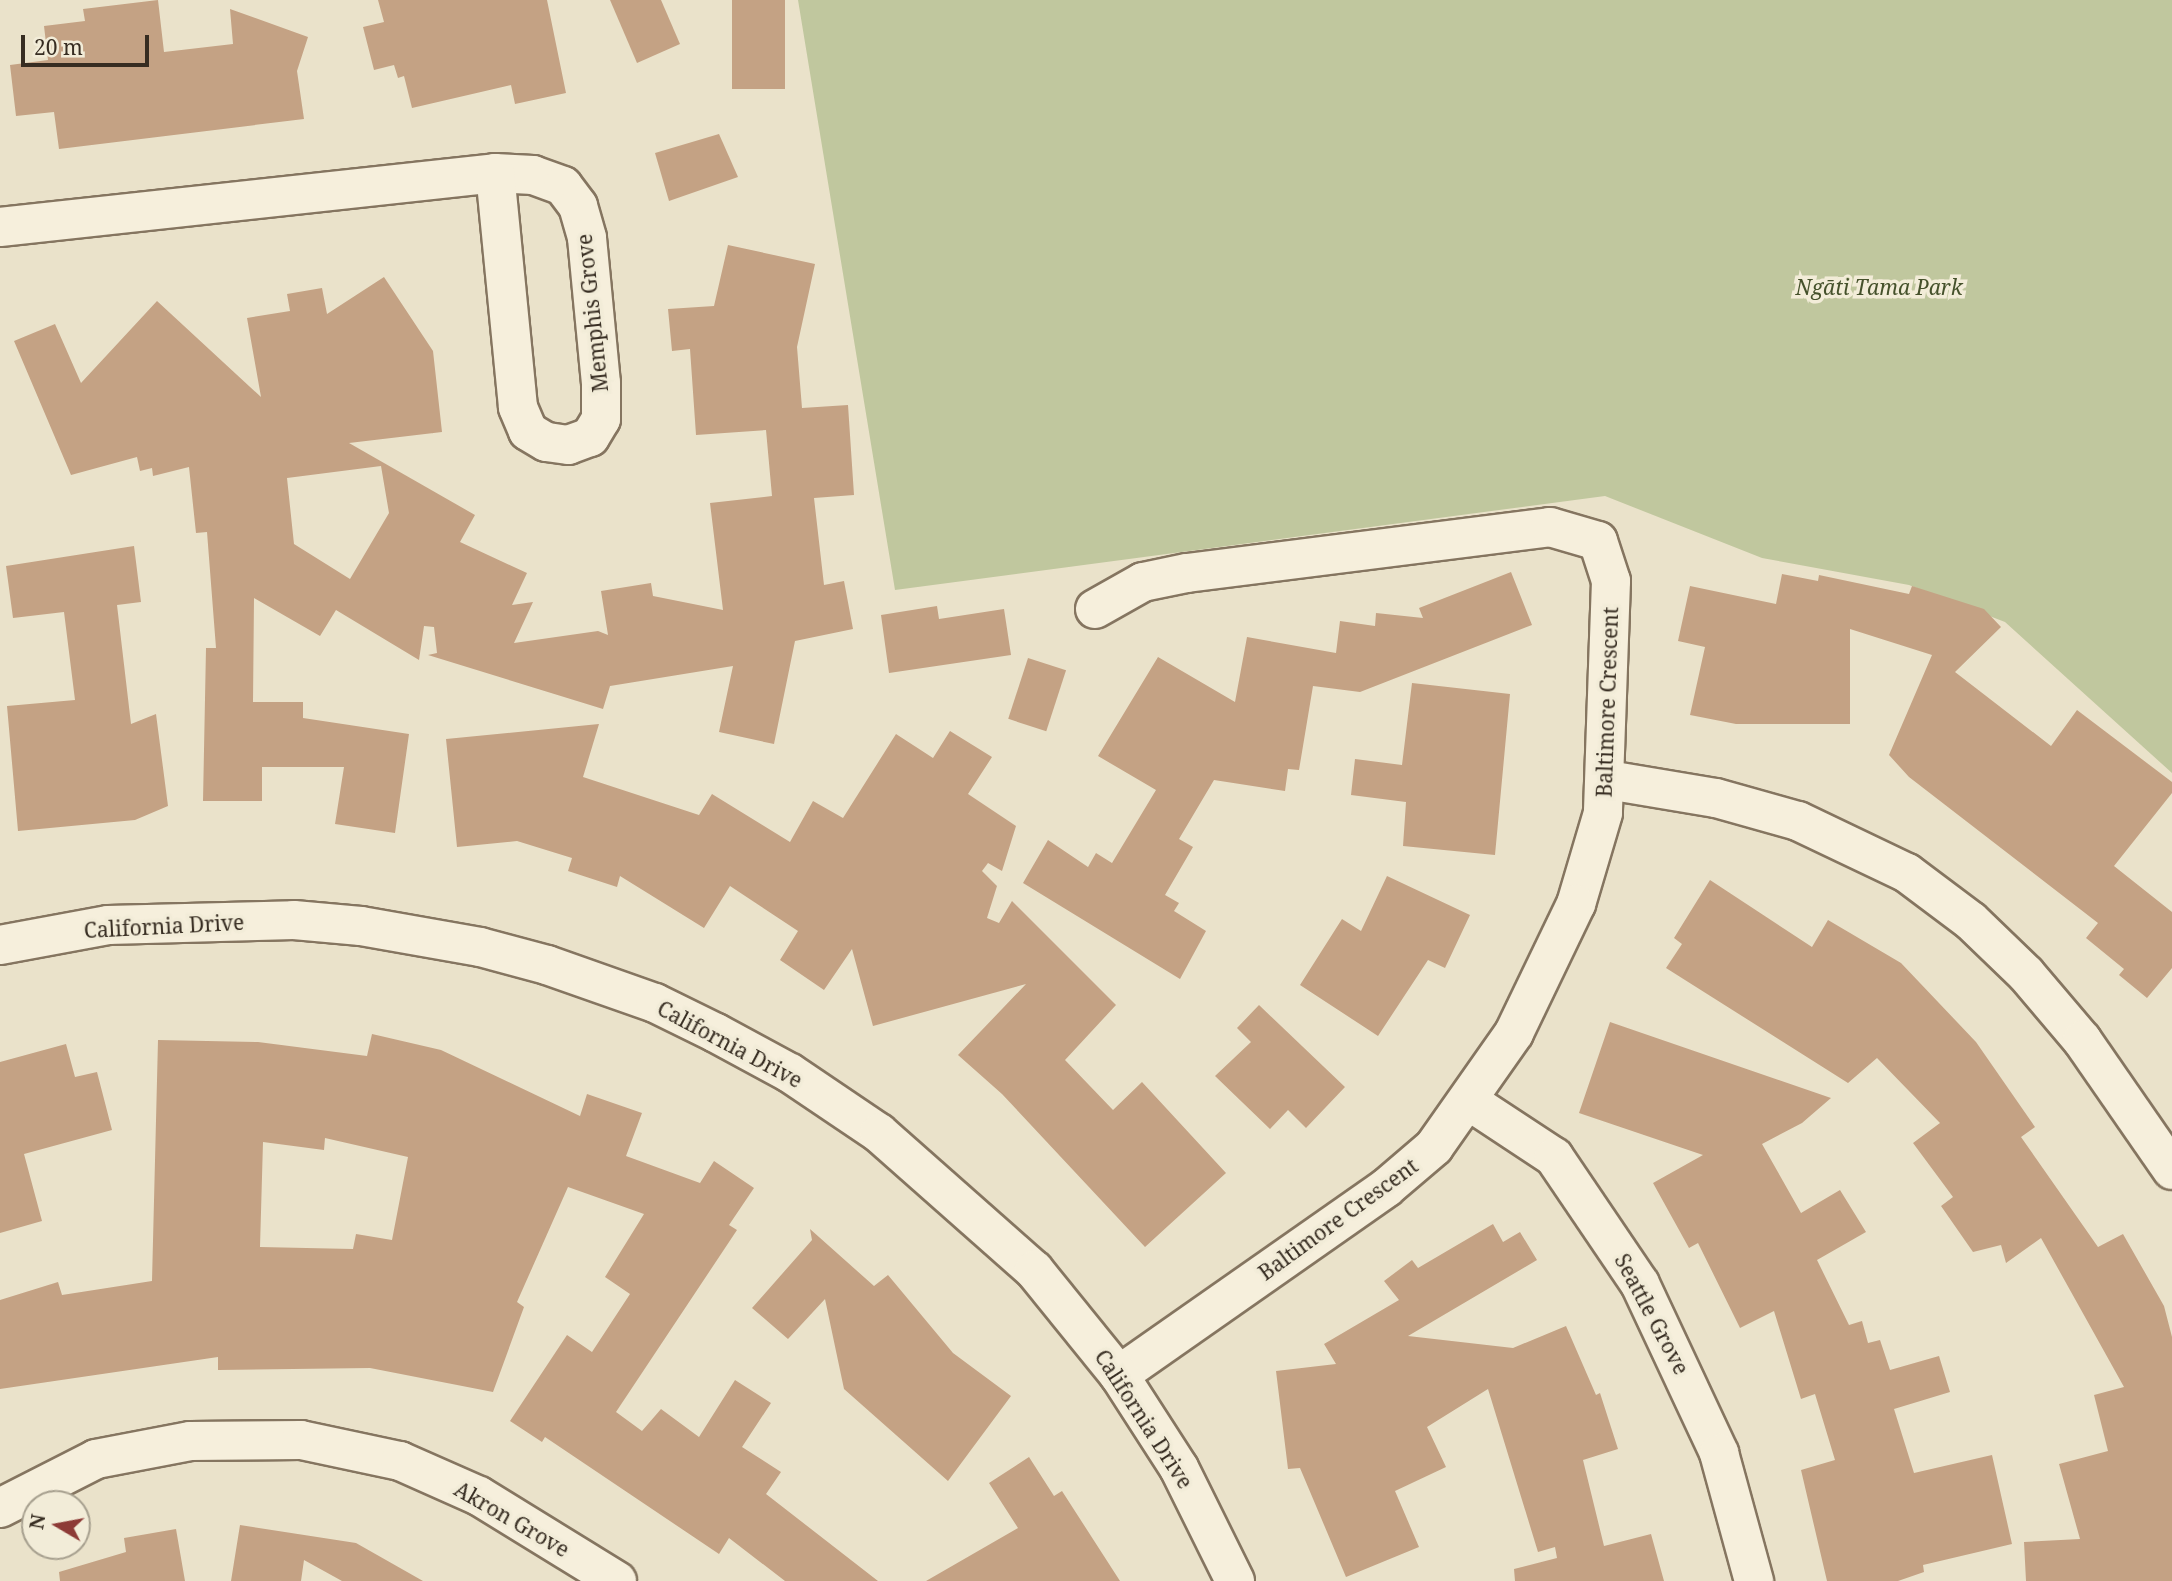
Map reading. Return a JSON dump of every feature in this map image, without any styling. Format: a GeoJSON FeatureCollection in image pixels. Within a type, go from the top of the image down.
{"type":"FeatureCollection","features":[{"type":"Feature","properties":{"kind":"street","name":"Memphis Grove"},"geometry":{"type":"LineString","coordinates":[[0,227],[495,173],[533,175],[563,186],[579,206],[588,251],[601,419],[590,437],[568,444],[546,442],[528,431],[518,407],[495,173]]}},
{"type":"Feature","properties":{"kind":"street","name":"Baltimore Crescent"},"geometry":{"type":"LineString","coordinates":[[1095,609],[1143,582],[1187,573],[1550,527],[1598,541],[1611,581],[1608,780],[1592,856],[1544,980],[1469,1101],[1434,1147],[1386,1188],[1119,1375]]}},
{"type":"Feature","properties":{"kind":"street"},"geometry":{"type":"LineString","coordinates":[[1608,780],[1716,798],[1798,821],[1908,873],[1971,921],[2026,974],[2082,1040],[2172,1170]]}},
{"type":"Feature","properties":{"kind":"street","name":"California Drive"},"geometry":{"type":"LineString","coordinates":[[0,945],[108,925],[294,920],[348,924],[480,947],[655,1003],[790,1073],[878,1133],[1034,1270],[1119,1375],[1178,1468],[1235,1581]]}},
{"type":"Feature","properties":{"kind":"street","name":"Seattle Grove"},"geometry":{"type":"LineString","coordinates":[[1469,1101],[1554,1157],[1640,1284],[1719,1454],[1754,1581]]}},
{"type":"Feature","properties":{"kind":"street","name":"Akron Grove"},"geometry":{"type":"LineString","coordinates":[[0,1507],[96,1459],[190,1441],[301,1440],[400,1461],[479,1496],[617,1581]]}},
{"type":"Feature","properties":{"kind":"green space","name":"Ngāti Tama Park"},"geometry":{"type":"Polygon","coordinates":[[[798,0],[2172,0],[2172,773],[2005,622],[1909,585],[1762,558],[1605,496],[895,590],[798,0]]]}},
{"type":"Feature","properties":{"kind":"building"},"geometry":{"type":"Polygon","coordinates":[[[158,0],[164,52],[233,44],[230,9],[308,37],[297,71],[304,119],[59,149],[54,112],[16,116],[10,65],[48,60],[44,26],[85,21],[83,9],[158,0]]]}},
{"type":"Feature","properties":{"kind":"building"},"geometry":{"type":"Polygon","coordinates":[[[378,0],[547,0],[566,93],[515,104],[511,85],[412,108],[404,76],[398,78],[394,65],[374,70],[363,27],[384,22],[378,0]]]}},
{"type":"Feature","properties":{"kind":"building"},"geometry":{"type":"Polygon","coordinates":[[[610,0],[661,0],[680,44],[637,63],[610,0]]]}},
{"type":"Feature","properties":{"kind":"building"},"geometry":{"type":"Polygon","coordinates":[[[732,0],[785,0],[785,89],[732,89],[732,0]]]}},
{"type":"Feature","properties":{"kind":"building"},"geometry":{"type":"Polygon","coordinates":[[[719,134],[738,177],[669,201],[655,153],[719,134]]]}},
{"type":"Feature","properties":{"kind":"building"},"geometry":{"type":"Polygon","coordinates":[[[728,245],[815,264],[797,347],[802,408],[848,405],[854,495],[814,498],[824,585],[844,581],[853,629],[795,641],[774,744],[719,732],[733,666],[610,686],[603,709],[428,655],[437,653],[434,627],[424,626],[419,660],[336,610],[320,636],[254,598],[253,702],[303,702],[303,718],[409,734],[395,833],[335,824],[344,767],[262,767],[262,801],[203,801],[206,648],[216,648],[207,532],[196,533],[189,467],[153,476],[152,468],[140,471],[137,457],[71,475],[14,341],[55,324],[81,383],[157,301],[261,397],[247,318],[290,311],[287,294],[322,288],[327,314],[384,277],[433,351],[442,432],[349,443],[475,515],[460,542],[527,573],[512,605],[533,602],[514,643],[598,631],[608,635],[601,591],[651,583],[653,596],[723,610],[710,503],[772,496],[766,430],[696,435],[690,349],[672,351],[668,309],[714,306],[728,245]],[[381,466],[287,478],[294,544],[350,579],[389,513],[381,466]]]}},
{"type":"Feature","properties":{"kind":"building"},"geometry":{"type":"Polygon","coordinates":[[[134,546],[141,602],[117,605],[131,724],[156,714],[168,806],[135,820],[18,831],[7,706],[75,700],[64,612],[13,618],[6,566],[134,546]]]}},
{"type":"Feature","properties":{"kind":"building"},"geometry":{"type":"Polygon","coordinates":[[[1511,572],[1532,625],[1360,692],[1313,686],[1299,770],[1288,769],[1285,791],[1214,780],[1179,839],[1193,847],[1165,895],[1179,903],[1174,911],[1206,931],[1180,979],[1023,883],[1048,840],[1088,867],[1096,853],[1112,863],[1156,790],[1098,756],[1158,657],[1235,702],[1247,637],[1336,653],[1340,621],[1375,626],[1376,613],[1423,618],[1419,608],[1511,572]]]}},
{"type":"Feature","properties":{"kind":"building"},"geometry":{"type":"Polygon","coordinates":[[[1782,574],[1818,581],[1819,575],[1909,594],[1912,586],[1984,609],[2001,627],[1955,672],[2051,746],[2077,710],[2172,782],[2172,793],[2114,866],[2172,912],[2172,968],[2147,998],[2119,975],[2124,969],[2086,938],[2098,923],[1909,777],[1889,755],[1932,655],[1850,629],[1850,724],[1736,724],[1690,715],[1705,647],[1678,641],[1690,586],[1776,604],[1782,574]]]}},
{"type":"Feature","properties":{"kind":"building"},"geometry":{"type":"Polygon","coordinates":[[[937,606],[939,619],[1004,609],[1011,655],[889,673],[881,615],[937,606]]]}},
{"type":"Feature","properties":{"kind":"building"},"geometry":{"type":"Polygon","coordinates":[[[1028,658],[1066,670],[1046,731],[1008,719],[1028,658]]]}},
{"type":"Feature","properties":{"kind":"building"},"geometry":{"type":"Polygon","coordinates":[[[1412,683],[1510,694],[1495,855],[1403,846],[1406,802],[1351,795],[1355,759],[1402,765],[1412,683]]]}},
{"type":"Feature","properties":{"kind":"building"},"geometry":{"type":"Polygon","coordinates":[[[599,724],[583,777],[699,815],[712,794],[790,842],[813,801],[843,818],[896,734],[933,758],[950,731],[992,757],[968,794],[1016,826],[1002,871],[988,863],[982,871],[997,886],[987,918],[999,923],[1012,901],[1116,1005],[1065,1060],[1113,1110],[1142,1082],[1226,1173],[1145,1247],[1002,1094],[958,1055],[1026,984],[873,1026],[852,949],[824,990],[780,960],[798,931],[730,886],[704,928],[620,876],[617,887],[568,871],[572,858],[517,841],[457,847],[446,739],[599,724]]]}},
{"type":"Feature","properties":{"kind":"building"},"geometry":{"type":"Polygon","coordinates":[[[1387,876],[1470,915],[1445,968],[1428,960],[1378,1036],[1300,985],[1342,919],[1361,931],[1387,876]]]}},
{"type":"Feature","properties":{"kind":"building"},"geometry":{"type":"Polygon","coordinates":[[[1710,880],[1812,947],[1828,920],[1901,963],[1976,1042],[2035,1127],[2021,1137],[2098,1247],[2123,1234],[2164,1306],[2172,1337],[2172,1581],[2026,1581],[2024,1542],[2080,1539],[2059,1464],[2108,1451],[2094,1395],[2124,1387],[2041,1238],[2006,1263],[2001,1245],[1973,1252],[1941,1206],[1953,1197],[1913,1143],[1940,1123],[1877,1058],[1848,1083],[1666,968],[1682,944],[1674,938],[1710,880]]]}},
{"type":"Feature","properties":{"kind":"building"},"geometry":{"type":"Polygon","coordinates":[[[1259,1005],[1345,1087],[1306,1128],[1288,1110],[1270,1129],[1215,1076],[1251,1042],[1237,1028],[1259,1005]]]}},
{"type":"Feature","properties":{"kind":"building"},"geometry":{"type":"Polygon","coordinates":[[[1610,1022],[1831,1098],[1802,1123],[1762,1144],[1801,1213],[1840,1190],[1866,1232],[1817,1260],[1849,1325],[1862,1321],[1868,1343],[1880,1340],[1890,1370],[1939,1356],[1950,1392],[1894,1409],[1914,1473],[1992,1455],[2012,1544],[1923,1565],[1924,1572],[1898,1581],[1827,1581],[1801,1470],[1835,1460],[1815,1394],[1801,1399],[1774,1311],[1740,1328],[1698,1243],[1689,1248],[1653,1183],[1703,1155],[1579,1113],[1610,1022]]]}},
{"type":"Feature","properties":{"kind":"building"},"geometry":{"type":"Polygon","coordinates":[[[372,1034],[441,1050],[580,1116],[587,1094],[642,1113],[626,1156],[700,1183],[714,1161],[754,1188],[729,1225],[737,1230],[616,1412],[642,1431],[661,1409],[699,1437],[735,1380],[771,1403],[742,1447],[781,1472],[766,1494],[878,1581],[785,1581],[729,1538],[719,1554],[545,1437],[542,1442],[510,1421],[567,1335],[592,1352],[630,1294],[605,1277],[644,1214],[568,1187],[517,1302],[524,1307],[493,1392],[370,1368],[218,1370],[218,1357],[0,1389],[0,1300],[58,1282],[62,1295],[152,1281],[158,1040],[258,1042],[367,1056],[372,1034]],[[325,1138],[324,1150],[263,1142],[260,1247],[353,1249],[356,1234],[392,1240],[408,1157],[325,1138]]]}},
{"type":"Feature","properties":{"kind":"building"},"geometry":{"type":"Polygon","coordinates":[[[66,1044],[75,1077],[97,1072],[112,1130],[24,1154],[42,1221],[0,1233],[0,1062],[66,1044]]]}},
{"type":"Feature","properties":{"kind":"building"},"geometry":{"type":"Polygon","coordinates":[[[1493,1224],[1503,1242],[1520,1232],[1537,1260],[1408,1336],[1513,1348],[1566,1326],[1596,1395],[1600,1393],[1618,1449],[1583,1460],[1604,1546],[1651,1534],[1664,1581],[1515,1581],[1514,1569],[1557,1558],[1555,1547],[1538,1552],[1488,1389],[1427,1427],[1446,1467],[1395,1491],[1419,1547],[1346,1577],[1300,1468],[1288,1469],[1276,1371],[1336,1364],[1324,1344],[1399,1300],[1384,1281],[1412,1260],[1418,1268],[1493,1224]]]}},
{"type":"Feature","properties":{"kind":"building"},"geometry":{"type":"Polygon","coordinates":[[[810,1229],[874,1286],[888,1275],[953,1353],[1011,1396],[948,1481],[844,1389],[825,1299],[788,1339],[752,1308],[812,1240],[810,1229]]]}},
{"type":"Feature","properties":{"kind":"building"},"geometry":{"type":"Polygon","coordinates":[[[1029,1457],[1054,1496],[1062,1491],[1120,1581],[926,1581],[1018,1528],[989,1483],[1029,1457]]]}},
{"type":"Feature","properties":{"kind":"building"},"geometry":{"type":"Polygon","coordinates":[[[240,1525],[356,1543],[423,1581],[342,1581],[304,1560],[301,1581],[231,1581],[240,1525]]]}},
{"type":"Feature","properties":{"kind":"building"},"geometry":{"type":"Polygon","coordinates":[[[176,1529],[185,1581],[60,1581],[59,1572],[126,1552],[124,1538],[176,1529]]]}}]}
